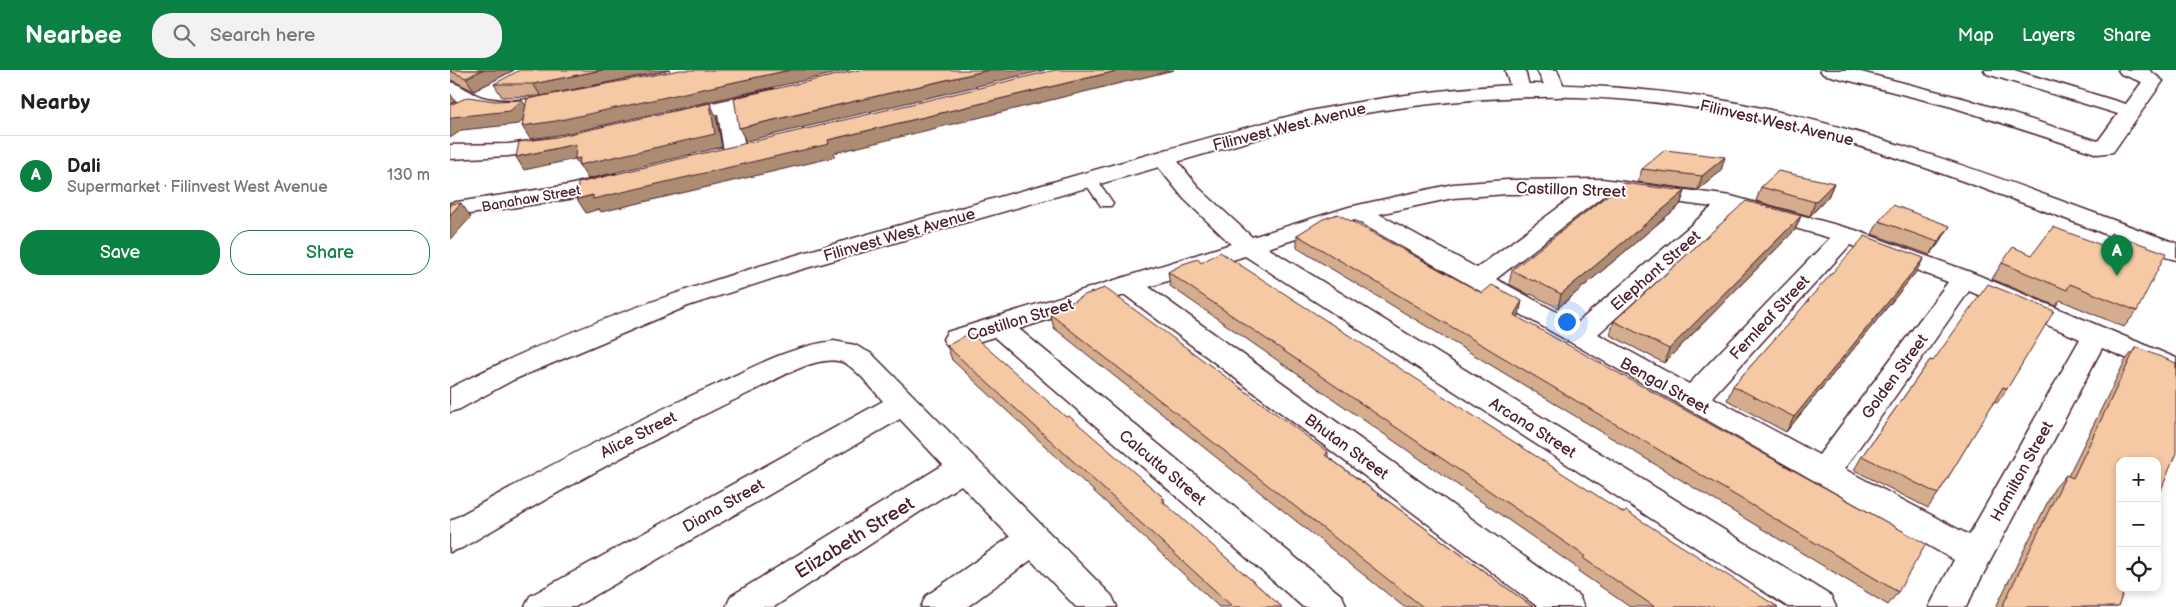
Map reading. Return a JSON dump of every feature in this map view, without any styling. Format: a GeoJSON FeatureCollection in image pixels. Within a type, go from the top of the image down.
{"type":"FeatureCollection","features":[{"type":"Feature","properties":{"kind":"street"},"geometry":{"type":"LineString","coordinates":[[1547,70],[1556,91]]}},
{"type":"Feature","properties":{"kind":"street"},"geometry":{"type":"LineString","coordinates":[[1830,70],[1959,104],[2098,148],[2105,147],[2129,111],[2154,81],[2128,70]]}},
{"type":"Feature","properties":{"kind":"street"},"geometry":{"type":"LineString","coordinates":[[1994,70],[2129,111]]}},
{"type":"Feature","properties":{"kind":"street","name":"Filinvest West Avenue"},"geometry":{"type":"LineString","coordinates":[[450,401],[503,373],[679,300],[787,265],[1310,117],[1518,80],[1556,91],[1666,98],[1738,109],[1799,124],[1955,170],[2176,251]]}},
{"type":"Feature","properties":{"kind":"street"},"geometry":{"type":"LineString","coordinates":[[450,88],[475,102],[513,105],[541,104],[578,98]]}},
{"type":"Feature","properties":{"kind":"street"},"geometry":{"type":"LineString","coordinates":[[450,114],[500,88]]}},
{"type":"Feature","properties":{"kind":"street"},"geometry":{"type":"LineString","coordinates":[[654,122],[792,91]]}},
{"type":"Feature","properties":{"kind":"street"},"geometry":{"type":"LineString","coordinates":[[727,106],[735,152]]}},
{"type":"Feature","properties":{"kind":"street"},"geometry":{"type":"LineString","coordinates":[[450,152],[508,150],[573,140]]}},
{"type":"Feature","properties":{"kind":"street","name":"Arcana Street"},"geometry":{"type":"LineString","coordinates":[[1172,156],[1192,194],[1248,247],[1818,607]]}},
{"type":"Feature","properties":{"kind":"street","name":"Banahaw Street"},"geometry":{"type":"LineString","coordinates":[[450,210],[569,192],[634,176]]}},
{"type":"Feature","properties":{"kind":"street"},"geometry":{"type":"LineString","coordinates":[[1478,280],[1602,186]]}},
{"type":"Feature","properties":{"kind":"street","name":"Castillon Street"},"geometry":{"type":"LineString","coordinates":[[957,338],[1357,212],[1453,191],[1507,187],[1602,186],[1731,203],[1846,235],[1964,279],[2176,369]]}},
{"type":"Feature","properties":{"kind":"street","name":"Elephant Street"},"geometry":{"type":"LineString","coordinates":[[1579,336],[1731,203]]}},
{"type":"Feature","properties":{"kind":"street","name":"Bengal Street"},"geometry":{"type":"LineString","coordinates":[[1357,212],[1824,473],[1975,554]]}},
{"type":"Feature","properties":{"kind":"street","name":"Fernleaf Street"},"geometry":{"type":"LineString","coordinates":[[1692,399],[1846,235]]}},
{"type":"Feature","properties":{"kind":"street","name":"Golden Street"},"geometry":{"type":"LineString","coordinates":[[1824,473],[1964,279]]}},
{"type":"Feature","properties":{"kind":"street","name":"Bhutan Street"},"geometry":{"type":"LineString","coordinates":[[1129,285],[1566,607]]}},
{"type":"Feature","properties":{"kind":"street","name":"Calcutta Street"},"geometry":{"type":"LineString","coordinates":[[998,326],[1328,607]]}},
{"type":"Feature","properties":{"kind":"street","name":"Hamilton Street"},"geometry":{"type":"LineString","coordinates":[[1947,607],[2096,336]]}},
{"type":"Feature","properties":{"kind":"street","name":"Alice Street"},"geometry":{"type":"LineString","coordinates":[[450,538],[579,463],[707,399],[815,354],[836,350],[852,354],[862,361],[903,403]]}},
{"type":"Feature","properties":{"kind":"street"},"geometry":{"type":"LineString","coordinates":[[903,403],[1099,607]]}},
{"type":"Feature","properties":{"kind":"street","name":"Diana Street"},"geometry":{"type":"LineString","coordinates":[[543,607],[903,403]]}},
{"type":"Feature","properties":{"kind":"street","name":"Elizabeth Street"},"geometry":{"type":"LineString","coordinates":[[744,607],[964,467]]}},
{"type":"Feature","properties":{"kind":"street"},"geometry":{"type":"LineString","coordinates":[[939,607],[1034,539]]}},
{"type":"Feature","properties":{"kind":"lane"},"geometry":{"type":"LineString","coordinates":[[1090,180],[1106,203]]}},
{"type":"Feature","properties":{"kind":"building"},"geometry":{"type":"Polygon","coordinates":[[[450,70],[482,70],[466,78],[450,70]]]}},
{"type":"Feature","properties":{"kind":"building"},"geometry":{"type":"Polygon","coordinates":[[[520,70],[602,70],[533,84],[494,84],[520,70]]]}},
{"type":"Feature","properties":{"kind":"building"},"geometry":{"type":"Polygon","coordinates":[[[680,70],[790,70],[556,121],[522,126],[527,99],[680,70]]]}},
{"type":"Feature","properties":{"kind":"building"},"geometry":{"type":"Polygon","coordinates":[[[859,70],[989,70],[739,128],[734,98],[859,70]]]}},
{"type":"Feature","properties":{"kind":"building"},"geometry":{"type":"Polygon","coordinates":[[[1055,70],[1121,70],[828,140],[829,144],[593,199],[593,195],[577,199],[578,183],[1055,70]]]}},
{"type":"Feature","properties":{"kind":"building"},"geometry":{"type":"Polygon","coordinates":[[[468,97],[495,101],[522,100],[510,111],[453,117],[450,119],[450,105],[468,97]]]}},
{"type":"Feature","properties":{"kind":"building"},"geometry":{"type":"Polygon","coordinates":[[[710,103],[715,134],[579,165],[580,158],[575,159],[576,144],[516,157],[519,142],[556,137],[710,103]]]}},
{"type":"Feature","properties":{"kind":"building"},"geometry":{"type":"Polygon","coordinates":[[[1665,150],[1725,157],[1702,176],[1642,169],[1665,150]]]}},
{"type":"Feature","properties":{"kind":"building"},"geometry":{"type":"Polygon","coordinates":[[[1778,171],[1834,183],[1815,202],[1761,187],[1778,171]]]}},
{"type":"Feature","properties":{"kind":"building"},"geometry":{"type":"Polygon","coordinates":[[[1623,183],[1685,191],[1561,294],[1512,270],[1623,183]]]}},
{"type":"Feature","properties":{"kind":"building"},"geometry":{"type":"Polygon","coordinates":[[[1746,201],[1801,216],[1669,349],[1614,321],[1746,201]]]}},
{"type":"Feature","properties":{"kind":"building"},"geometry":{"type":"Polygon","coordinates":[[[461,203],[450,215],[450,204],[461,203]]]}},
{"type":"Feature","properties":{"kind":"building"},"geometry":{"type":"Polygon","coordinates":[[[1893,205],[1950,226],[1938,242],[1879,221],[1893,205]]]}},
{"type":"Feature","properties":{"kind":"building"},"geometry":{"type":"Polygon","coordinates":[[[1338,214],[1482,293],[1492,285],[1522,301],[1514,315],[1926,544],[1898,592],[1297,235],[1323,219],[1338,214]]]}},
{"type":"Feature","properties":{"kind":"building"},"geometry":{"type":"Polygon","coordinates":[[[2053,227],[2104,246],[2111,233],[2166,253],[2137,311],[2070,284],[2067,290],[2002,263],[2013,247],[2032,255],[2053,227]]]}},
{"type":"Feature","properties":{"kind":"building"},"geometry":{"type":"Polygon","coordinates":[[[1865,236],[1924,258],[1794,417],[1733,386],[1808,300],[1865,236]]]}},
{"type":"Feature","properties":{"kind":"building"},"geometry":{"type":"Polygon","coordinates":[[[1220,252],[1624,513],[1626,511],[1778,607],[1655,607],[1583,558],[1585,556],[1168,272],[1198,259],[1201,263],[1220,252]]]}},
{"type":"Feature","properties":{"kind":"building"},"geometry":{"type":"Polygon","coordinates":[[[1988,284],[2054,311],[2007,389],[2003,387],[1938,494],[1862,456],[1930,360],[1933,361],[1988,284]]]}},
{"type":"Feature","properties":{"kind":"building"},"geometry":{"type":"Polygon","coordinates":[[[1105,288],[1328,452],[1325,455],[1533,607],[1423,607],[1050,314],[1084,295],[1105,288]]]}},
{"type":"Feature","properties":{"kind":"building"},"geometry":{"type":"Polygon","coordinates":[[[970,333],[1066,417],[1069,416],[1164,498],[1161,500],[1282,607],[1233,607],[947,346],[970,333]]]}},
{"type":"Feature","properties":{"kind":"building"},"geometry":{"type":"Polygon","coordinates":[[[2136,347],[2176,363],[2176,453],[2161,490],[2161,457],[2116,457],[2116,592],[2124,592],[2118,607],[2002,607],[2066,475],[2073,478],[2136,347]]]}},
{"type":"Feature","properties":{"kind":"place","name":"Dali"},"geometry":{"type":"Point","coordinates":[2117,276]}}]}
